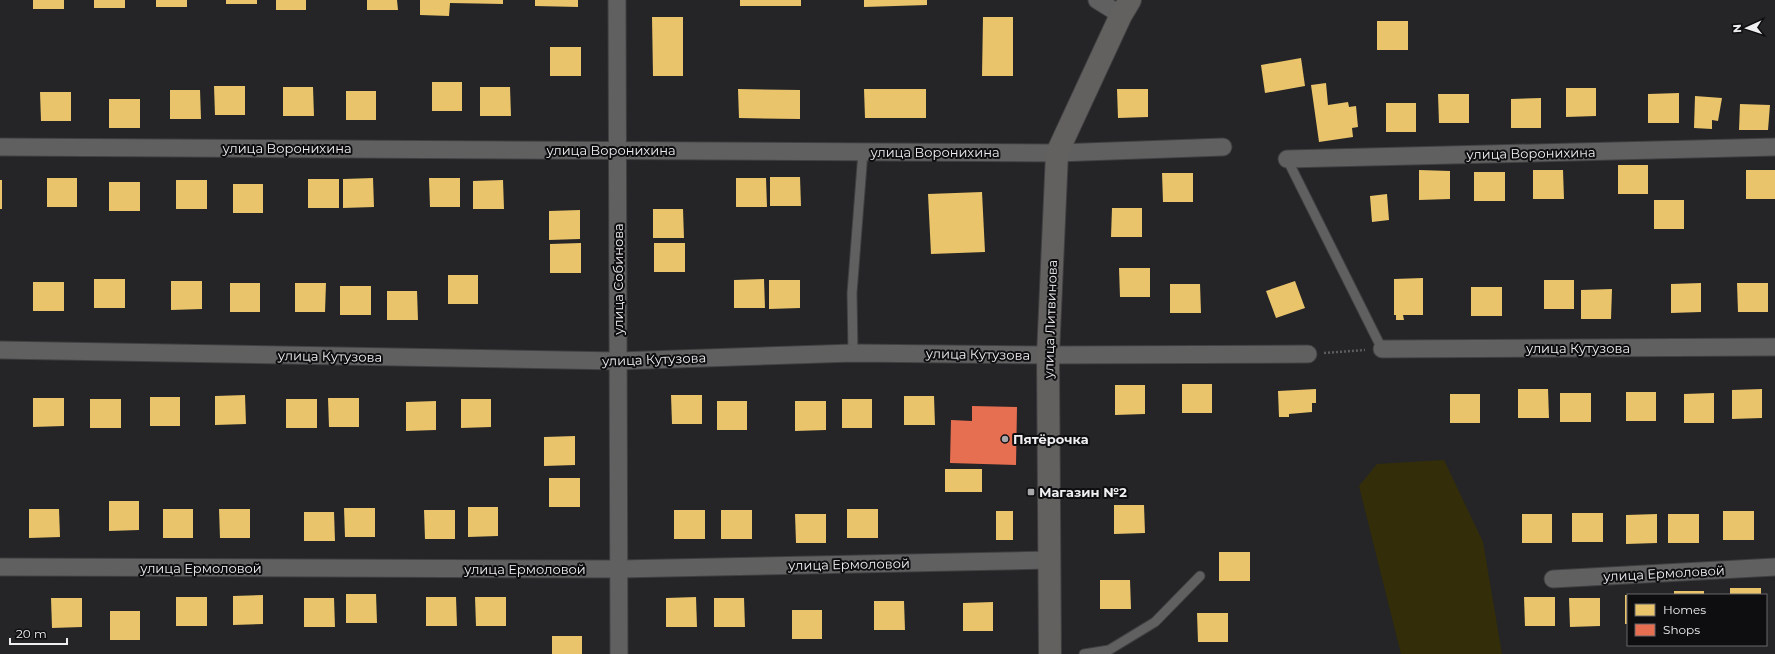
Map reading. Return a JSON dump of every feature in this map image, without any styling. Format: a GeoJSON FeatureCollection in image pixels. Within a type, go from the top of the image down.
{"type":"FeatureCollection","features":[{"type":"Feature","properties":{"kind":"street","name":"улица Собинова"},"geometry":{"type":"LineString","coordinates":[[617,0],[619,654]]}},
{"type":"Feature","properties":{"kind":"street"},"geometry":{"type":"LineString","coordinates":[[1098,0],[1125,8]]}},
{"type":"Feature","properties":{"kind":"street","name":"улица Литвинова"},"geometry":{"type":"LineString","coordinates":[[1050,654],[1048,355],[1057,153],[1125,8]]}},
{"type":"Feature","properties":{"kind":"street","name":"улица Воронихина"},"geometry":{"type":"LineString","coordinates":[[0,147],[1057,153],[1223,147]]}},
{"type":"Feature","properties":{"kind":"street","name":"улица Воронихина"},"geometry":{"type":"LineString","coordinates":[[1287,159],[1775,148]]}},
{"type":"Feature","properties":{"kind":"street","name":"улица Кутузова"},"geometry":{"type":"LineString","coordinates":[[1382,349],[1775,348]]}},
{"type":"Feature","properties":{"kind":"street","name":"улица Кутузова"},"geometry":{"type":"LineString","coordinates":[[0,350],[618,361],[853,353],[1048,355],[1308,354]]}},
{"type":"Feature","properties":{"kind":"street","name":"улица Ермоловой"},"geometry":{"type":"LineString","coordinates":[[0,567],[619,569],[1050,560]]}},
{"type":"Feature","properties":{"kind":"street","name":"улица Ермоловой"},"geometry":{"type":"LineString","coordinates":[[1553,579],[1775,567]]}},
{"type":"Feature","properties":{"kind":"lane"},"geometry":{"type":"LineString","coordinates":[[853,353],[852,293],[863,152]]}},
{"type":"Feature","properties":{"kind":"lane"},"geometry":{"type":"LineString","coordinates":[[1287,159],[1382,349]]}},
{"type":"Feature","properties":{"kind":"lane"},"geometry":{"type":"LineString","coordinates":[[1084,654],[1109,650],[1155,622],[1200,576]]}},
{"type":"Feature","properties":{"kind":"path"},"geometry":{"type":"LineString","coordinates":[[1308,354],[1382,349]]}},
{"type":"Feature","properties":{"kind":"shaded area"},"geometry":{"type":"Polygon","coordinates":[[[1444,460],[1483,542],[1502,654],[1401,654],[1359,486],[1377,464],[1444,460]]]}},
{"type":"Feature","properties":{"kind":"building: Homes"},"geometry":{"type":"Polygon","coordinates":[[[33,0],[64,0],[64,9],[33,9],[33,0]]]}},
{"type":"Feature","properties":{"kind":"building: Homes"},"geometry":{"type":"Polygon","coordinates":[[[94,0],[125,0],[125,8],[94,8],[94,0]]]}},
{"type":"Feature","properties":{"kind":"building: Homes"},"geometry":{"type":"Polygon","coordinates":[[[156,0],[187,0],[187,7],[156,7],[156,0]]]}},
{"type":"Feature","properties":{"kind":"building: Homes"},"geometry":{"type":"Polygon","coordinates":[[[226,0],[257,0],[257,4],[226,4],[226,0]]]}},
{"type":"Feature","properties":{"kind":"building: Homes"},"geometry":{"type":"Polygon","coordinates":[[[276,0],[306,0],[306,10],[276,10],[276,0]]]}},
{"type":"Feature","properties":{"kind":"building: Homes"},"geometry":{"type":"Polygon","coordinates":[[[367,0],[397,0],[398,10],[367,10],[367,0]]]}},
{"type":"Feature","properties":{"kind":"building: Homes"},"geometry":{"type":"Polygon","coordinates":[[[420,0],[503,0],[503,4],[450,3],[449,16],[420,15],[420,0]]]}},
{"type":"Feature","properties":{"kind":"building: Homes"},"geometry":{"type":"Polygon","coordinates":[[[535,0],[578,0],[578,7],[535,6],[535,0]]]}},
{"type":"Feature","properties":{"kind":"building: Homes"},"geometry":{"type":"Polygon","coordinates":[[[740,0],[801,0],[801,6],[740,6],[740,0]]]}},
{"type":"Feature","properties":{"kind":"building: Homes"},"geometry":{"type":"Polygon","coordinates":[[[864,0],[927,0],[927,5],[864,7],[864,0]]]}},
{"type":"Feature","properties":{"kind":"building: Homes"},"geometry":{"type":"Polygon","coordinates":[[[652,17],[683,17],[683,76],[653,76],[652,17]]]}},
{"type":"Feature","properties":{"kind":"building: Homes"},"geometry":{"type":"Polygon","coordinates":[[[983,17],[1013,17],[1013,76],[982,76],[983,17]]]}},
{"type":"Feature","properties":{"kind":"building: Homes"},"geometry":{"type":"Polygon","coordinates":[[[1377,21],[1408,21],[1408,50],[1377,50],[1377,21]]]}},
{"type":"Feature","properties":{"kind":"building: Homes"},"geometry":{"type":"Polygon","coordinates":[[[550,47],[581,47],[581,76],[550,76],[550,47]]]}},
{"type":"Feature","properties":{"kind":"building: Homes"},"geometry":{"type":"Polygon","coordinates":[[[1301,58],[1305,86],[1265,93],[1261,65],[1301,58]]]}},
{"type":"Feature","properties":{"kind":"building: Homes"},"geometry":{"type":"Polygon","coordinates":[[[432,82],[462,82],[462,111],[432,111],[432,82]]]}},
{"type":"Feature","properties":{"kind":"building: Homes"},"geometry":{"type":"Polygon","coordinates":[[[1326,83],[1328,105],[1348,102],[1349,107],[1356,106],[1358,127],[1352,128],[1353,137],[1319,142],[1311,85],[1326,83]]]}},
{"type":"Feature","properties":{"kind":"building: Homes"},"geometry":{"type":"Polygon","coordinates":[[[214,86],[245,86],[245,115],[215,115],[214,86]]]}},
{"type":"Feature","properties":{"kind":"building: Homes"},"geometry":{"type":"Polygon","coordinates":[[[283,87],[313,87],[314,116],[283,116],[283,87]]]}},
{"type":"Feature","properties":{"kind":"building: Homes"},"geometry":{"type":"Polygon","coordinates":[[[480,87],[510,87],[511,116],[480,116],[480,87]]]}},
{"type":"Feature","properties":{"kind":"building: Homes"},"geometry":{"type":"Polygon","coordinates":[[[1566,88],[1596,88],[1596,116],[1566,117],[1566,88]]]}},
{"type":"Feature","properties":{"kind":"building: Homes"},"geometry":{"type":"Polygon","coordinates":[[[738,89],[800,90],[800,119],[739,118],[738,89]]]}},
{"type":"Feature","properties":{"kind":"building: Homes"},"geometry":{"type":"Polygon","coordinates":[[[864,89],[926,89],[926,118],[865,118],[864,89]]]}},
{"type":"Feature","properties":{"kind":"building: Homes"},"geometry":{"type":"Polygon","coordinates":[[[1117,89],[1148,89],[1148,117],[1118,118],[1117,89]]]}},
{"type":"Feature","properties":{"kind":"building: Homes"},"geometry":{"type":"Polygon","coordinates":[[[170,90],[200,90],[201,119],[170,119],[170,90]]]}},
{"type":"Feature","properties":{"kind":"building: Homes"},"geometry":{"type":"Polygon","coordinates":[[[346,91],[376,91],[376,120],[346,120],[346,91]]]}},
{"type":"Feature","properties":{"kind":"building: Homes"},"geometry":{"type":"Polygon","coordinates":[[[40,92],[71,92],[71,121],[41,121],[40,92]]]}},
{"type":"Feature","properties":{"kind":"building: Homes"},"geometry":{"type":"Polygon","coordinates":[[[1679,93],[1679,123],[1648,123],[1648,94],[1679,93]]]}},
{"type":"Feature","properties":{"kind":"building: Homes"},"geometry":{"type":"Polygon","coordinates":[[[1438,94],[1469,94],[1469,123],[1439,123],[1438,94]]]}},
{"type":"Feature","properties":{"kind":"building: Homes"},"geometry":{"type":"Polygon","coordinates":[[[1695,96],[1722,98],[1718,121],[1712,120],[1712,129],[1694,128],[1695,96]]]}},
{"type":"Feature","properties":{"kind":"building: Homes"},"geometry":{"type":"Polygon","coordinates":[[[1541,98],[1541,128],[1511,128],[1511,99],[1541,98]]]}},
{"type":"Feature","properties":{"kind":"building: Homes"},"geometry":{"type":"Polygon","coordinates":[[[109,99],[140,99],[140,128],[109,128],[109,99]]]}},
{"type":"Feature","properties":{"kind":"building: Homes"},"geometry":{"type":"Polygon","coordinates":[[[1386,103],[1416,103],[1416,132],[1386,132],[1386,103]]]}},
{"type":"Feature","properties":{"kind":"building: Homes"},"geometry":{"type":"Polygon","coordinates":[[[1740,104],[1770,105],[1768,130],[1739,130],[1740,104]]]}},
{"type":"Feature","properties":{"kind":"building: Homes"},"geometry":{"type":"Polygon","coordinates":[[[1618,165],[1648,165],[1648,194],[1618,194],[1618,165]]]}},
{"type":"Feature","properties":{"kind":"building: Homes"},"geometry":{"type":"Polygon","coordinates":[[[1419,170],[1450,171],[1450,199],[1419,200],[1419,170]]]}},
{"type":"Feature","properties":{"kind":"building: Homes"},"geometry":{"type":"Polygon","coordinates":[[[1533,170],[1563,170],[1564,199],[1533,199],[1533,170]]]}},
{"type":"Feature","properties":{"kind":"building: Homes"},"geometry":{"type":"Polygon","coordinates":[[[1746,170],[1775,170],[1775,199],[1746,199],[1746,170]]]}},
{"type":"Feature","properties":{"kind":"building: Homes"},"geometry":{"type":"Polygon","coordinates":[[[1474,172],[1505,172],[1505,201],[1474,201],[1474,172]]]}},
{"type":"Feature","properties":{"kind":"building: Homes"},"geometry":{"type":"Polygon","coordinates":[[[1162,173],[1193,173],[1193,202],[1163,202],[1162,173]]]}},
{"type":"Feature","properties":{"kind":"building: Homes"},"geometry":{"type":"Polygon","coordinates":[[[770,177],[800,177],[801,206],[770,206],[770,177]]]}},
{"type":"Feature","properties":{"kind":"building: Homes"},"geometry":{"type":"Polygon","coordinates":[[[47,178],[77,178],[77,207],[47,207],[47,178]]]}},
{"type":"Feature","properties":{"kind":"building: Homes"},"geometry":{"type":"Polygon","coordinates":[[[373,178],[374,207],[343,208],[343,179],[373,178]]]}},
{"type":"Feature","properties":{"kind":"building: Homes"},"geometry":{"type":"Polygon","coordinates":[[[429,178],[460,178],[460,207],[430,207],[429,178]]]}},
{"type":"Feature","properties":{"kind":"building: Homes"},"geometry":{"type":"Polygon","coordinates":[[[736,178],[766,178],[767,207],[736,207],[736,178]]]}},
{"type":"Feature","properties":{"kind":"building: Homes"},"geometry":{"type":"Polygon","coordinates":[[[308,179],[339,179],[339,208],[308,208],[308,179]]]}},
{"type":"Feature","properties":{"kind":"building: Homes"},"geometry":{"type":"Polygon","coordinates":[[[0,180],[2,180],[2,209],[0,209],[0,180]]]}},
{"type":"Feature","properties":{"kind":"building: Homes"},"geometry":{"type":"Polygon","coordinates":[[[176,180],[207,180],[207,209],[176,209],[176,180]]]}},
{"type":"Feature","properties":{"kind":"building: Homes"},"geometry":{"type":"Polygon","coordinates":[[[503,180],[504,209],[473,209],[473,181],[503,180]]]}},
{"type":"Feature","properties":{"kind":"building: Homes"},"geometry":{"type":"Polygon","coordinates":[[[109,182],[140,182],[140,211],[109,211],[109,182]]]}},
{"type":"Feature","properties":{"kind":"building: Homes"},"geometry":{"type":"Polygon","coordinates":[[[233,184],[263,184],[263,213],[233,213],[233,184]]]}},
{"type":"Feature","properties":{"kind":"building: Homes"},"geometry":{"type":"Polygon","coordinates":[[[982,192],[985,252],[931,254],[928,194],[982,192]]]}},
{"type":"Feature","properties":{"kind":"building: Homes"},"geometry":{"type":"Polygon","coordinates":[[[1387,194],[1389,220],[1372,222],[1370,196],[1387,194]]]}},
{"type":"Feature","properties":{"kind":"building: Homes"},"geometry":{"type":"Polygon","coordinates":[[[1654,200],[1684,200],[1684,229],[1654,229],[1654,200]]]}},
{"type":"Feature","properties":{"kind":"building: Homes"},"geometry":{"type":"Polygon","coordinates":[[[1112,208],[1142,208],[1142,237],[1111,237],[1112,208]]]}},
{"type":"Feature","properties":{"kind":"building: Homes"},"geometry":{"type":"Polygon","coordinates":[[[653,209],[683,209],[684,238],[653,238],[653,209]]]}},
{"type":"Feature","properties":{"kind":"building: Homes"},"geometry":{"type":"Polygon","coordinates":[[[580,210],[580,239],[549,240],[549,211],[580,210]]]}},
{"type":"Feature","properties":{"kind":"building: Homes"},"geometry":{"type":"Polygon","coordinates":[[[581,243],[581,273],[550,273],[550,244],[581,243]]]}},
{"type":"Feature","properties":{"kind":"building: Homes"},"geometry":{"type":"Polygon","coordinates":[[[654,243],[685,243],[685,272],[654,272],[654,243]]]}},
{"type":"Feature","properties":{"kind":"building: Homes"},"geometry":{"type":"Polygon","coordinates":[[[1119,268],[1150,268],[1150,297],[1120,297],[1119,268]]]}},
{"type":"Feature","properties":{"kind":"building: Homes"},"geometry":{"type":"Polygon","coordinates":[[[448,275],[478,275],[478,304],[448,304],[448,275]]]}},
{"type":"Feature","properties":{"kind":"building: Homes"},"geometry":{"type":"Polygon","coordinates":[[[1423,278],[1423,315],[1403,315],[1404,320],[1396,320],[1396,315],[1394,315],[1394,279],[1423,278]]]}},
{"type":"Feature","properties":{"kind":"building: Homes"},"geometry":{"type":"Polygon","coordinates":[[[94,279],[125,279],[125,308],[94,308],[94,279]]]}},
{"type":"Feature","properties":{"kind":"building: Homes"},"geometry":{"type":"Polygon","coordinates":[[[764,279],[765,308],[734,308],[734,280],[764,279]]]}},
{"type":"Feature","properties":{"kind":"building: Homes"},"geometry":{"type":"Polygon","coordinates":[[[769,280],[800,280],[800,308],[769,309],[769,280]]]}},
{"type":"Feature","properties":{"kind":"building: Homes"},"geometry":{"type":"Polygon","coordinates":[[[1544,280],[1574,280],[1574,309],[1544,309],[1544,280]]]}},
{"type":"Feature","properties":{"kind":"building: Homes"},"geometry":{"type":"Polygon","coordinates":[[[171,281],[202,281],[202,309],[171,310],[171,281]]]}},
{"type":"Feature","properties":{"kind":"building: Homes"},"geometry":{"type":"Polygon","coordinates":[[[1295,281],[1305,308],[1276,318],[1266,291],[1295,281]]]}},
{"type":"Feature","properties":{"kind":"building: Homes"},"geometry":{"type":"Polygon","coordinates":[[[33,282],[64,282],[64,311],[33,311],[33,282]]]}},
{"type":"Feature","properties":{"kind":"building: Homes"},"geometry":{"type":"Polygon","coordinates":[[[230,283],[260,283],[260,312],[230,312],[230,283]]]}},
{"type":"Feature","properties":{"kind":"building: Homes"},"geometry":{"type":"Polygon","coordinates":[[[295,283],[326,283],[325,312],[295,312],[295,283]]]}},
{"type":"Feature","properties":{"kind":"building: Homes"},"geometry":{"type":"Polygon","coordinates":[[[1701,283],[1701,312],[1671,313],[1671,284],[1701,283]]]}},
{"type":"Feature","properties":{"kind":"building: Homes"},"geometry":{"type":"Polygon","coordinates":[[[1737,283],[1768,283],[1768,312],[1738,312],[1737,283]]]}},
{"type":"Feature","properties":{"kind":"building: Homes"},"geometry":{"type":"Polygon","coordinates":[[[1170,284],[1200,284],[1201,313],[1170,313],[1170,284]]]}},
{"type":"Feature","properties":{"kind":"building: Homes"},"geometry":{"type":"Polygon","coordinates":[[[340,286],[371,286],[371,315],[340,315],[340,286]]]}},
{"type":"Feature","properties":{"kind":"building: Homes"},"geometry":{"type":"Polygon","coordinates":[[[1471,287],[1502,287],[1502,316],[1471,316],[1471,287]]]}},
{"type":"Feature","properties":{"kind":"building: Homes"},"geometry":{"type":"Polygon","coordinates":[[[1612,289],[1611,319],[1581,319],[1581,290],[1612,289]]]}},
{"type":"Feature","properties":{"kind":"building: Homes"},"geometry":{"type":"Polygon","coordinates":[[[387,291],[417,291],[418,320],[387,320],[387,291]]]}},
{"type":"Feature","properties":{"kind":"building: Homes"},"geometry":{"type":"Polygon","coordinates":[[[1182,384],[1212,384],[1212,413],[1182,413],[1182,384]]]}},
{"type":"Feature","properties":{"kind":"building: Homes"},"geometry":{"type":"Polygon","coordinates":[[[1115,385],[1145,385],[1145,414],[1115,415],[1115,385]]]}},
{"type":"Feature","properties":{"kind":"building: Homes"},"geometry":{"type":"Polygon","coordinates":[[[1316,389],[1316,403],[1312,403],[1312,412],[1289,414],[1289,417],[1279,417],[1278,391],[1316,389]]]}},
{"type":"Feature","properties":{"kind":"building: Homes"},"geometry":{"type":"Polygon","coordinates":[[[1518,389],[1548,389],[1549,418],[1518,418],[1518,389]]]}},
{"type":"Feature","properties":{"kind":"building: Homes"},"geometry":{"type":"Polygon","coordinates":[[[1762,389],[1762,418],[1732,419],[1732,390],[1762,389]]]}},
{"type":"Feature","properties":{"kind":"building: Homes"},"geometry":{"type":"Polygon","coordinates":[[[1626,392],[1656,392],[1656,421],[1626,421],[1626,392]]]}},
{"type":"Feature","properties":{"kind":"building: Homes"},"geometry":{"type":"Polygon","coordinates":[[[1560,393],[1591,393],[1591,422],[1560,422],[1560,393]]]}},
{"type":"Feature","properties":{"kind":"building: Homes"},"geometry":{"type":"Polygon","coordinates":[[[1714,393],[1714,423],[1684,423],[1684,394],[1714,393]]]}},
{"type":"Feature","properties":{"kind":"building: Homes"},"geometry":{"type":"Polygon","coordinates":[[[1450,394],[1480,394],[1480,423],[1450,423],[1450,394]]]}},
{"type":"Feature","properties":{"kind":"building: Homes"},"geometry":{"type":"Polygon","coordinates":[[[245,395],[246,424],[215,425],[215,396],[245,395]]]}},
{"type":"Feature","properties":{"kind":"building: Homes"},"geometry":{"type":"Polygon","coordinates":[[[671,395],[702,395],[702,424],[672,424],[671,395]]]}},
{"type":"Feature","properties":{"kind":"building: Homes"},"geometry":{"type":"Polygon","coordinates":[[[904,396],[934,396],[935,425],[904,425],[904,396]]]}},
{"type":"Feature","properties":{"kind":"building: Homes"},"geometry":{"type":"Polygon","coordinates":[[[150,397],[180,397],[180,426],[150,426],[150,397]]]}},
{"type":"Feature","properties":{"kind":"building: Homes"},"geometry":{"type":"Polygon","coordinates":[[[33,398],[64,398],[64,426],[33,427],[33,398]]]}},
{"type":"Feature","properties":{"kind":"building: Homes"},"geometry":{"type":"Polygon","coordinates":[[[328,398],[359,398],[359,427],[329,427],[328,398]]]}},
{"type":"Feature","properties":{"kind":"building: Homes"},"geometry":{"type":"Polygon","coordinates":[[[90,399],[121,399],[121,428],[90,428],[90,399]]]}},
{"type":"Feature","properties":{"kind":"building: Homes"},"geometry":{"type":"Polygon","coordinates":[[[286,399],[317,399],[317,428],[286,428],[286,399]]]}},
{"type":"Feature","properties":{"kind":"building: Homes"},"geometry":{"type":"Polygon","coordinates":[[[461,399],[491,399],[491,427],[461,428],[461,399]]]}},
{"type":"Feature","properties":{"kind":"building: Homes"},"geometry":{"type":"Polygon","coordinates":[[[842,399],[872,399],[872,428],[842,428],[842,399]]]}},
{"type":"Feature","properties":{"kind":"building: Homes"},"geometry":{"type":"Polygon","coordinates":[[[436,401],[436,430],[406,431],[406,402],[436,401]]]}},
{"type":"Feature","properties":{"kind":"building: Homes"},"geometry":{"type":"Polygon","coordinates":[[[717,401],[747,401],[747,430],[717,430],[717,401]]]}},
{"type":"Feature","properties":{"kind":"building: Homes"},"geometry":{"type":"Polygon","coordinates":[[[795,401],[826,401],[826,430],[795,431],[795,401]]]}},
{"type":"Feature","properties":{"kind":"building: Homes"},"geometry":{"type":"Polygon","coordinates":[[[575,436],[575,465],[544,466],[544,437],[575,436]]]}},
{"type":"Feature","properties":{"kind":"building: Homes"},"geometry":{"type":"Polygon","coordinates":[[[945,469],[982,469],[982,492],[945,492],[945,469]]]}},
{"type":"Feature","properties":{"kind":"building: Homes"},"geometry":{"type":"Polygon","coordinates":[[[549,478],[580,478],[580,507],[549,507],[549,478]]]}},
{"type":"Feature","properties":{"kind":"building: Homes"},"geometry":{"type":"Polygon","coordinates":[[[109,501],[139,501],[139,530],[109,531],[109,501]]]}},
{"type":"Feature","properties":{"kind":"building: Homes"},"geometry":{"type":"Polygon","coordinates":[[[1114,505],[1144,505],[1145,533],[1114,534],[1114,505]]]}},
{"type":"Feature","properties":{"kind":"building: Homes"},"geometry":{"type":"Polygon","coordinates":[[[468,507],[498,507],[498,536],[468,537],[468,507]]]}},
{"type":"Feature","properties":{"kind":"building: Homes"},"geometry":{"type":"Polygon","coordinates":[[[344,508],[375,508],[375,537],[345,537],[344,508]]]}},
{"type":"Feature","properties":{"kind":"building: Homes"},"geometry":{"type":"Polygon","coordinates":[[[29,509],[59,509],[60,537],[29,538],[29,509]]]}},
{"type":"Feature","properties":{"kind":"building: Homes"},"geometry":{"type":"Polygon","coordinates":[[[163,509],[193,509],[193,538],[163,538],[163,509]]]}},
{"type":"Feature","properties":{"kind":"building: Homes"},"geometry":{"type":"Polygon","coordinates":[[[219,509],[250,509],[250,538],[220,538],[219,509]]]}},
{"type":"Feature","properties":{"kind":"building: Homes"},"geometry":{"type":"Polygon","coordinates":[[[847,509],[878,509],[878,538],[847,538],[847,509]]]}},
{"type":"Feature","properties":{"kind":"building: Homes"},"geometry":{"type":"Polygon","coordinates":[[[424,510],[455,510],[455,539],[425,539],[424,510]]]}},
{"type":"Feature","properties":{"kind":"building: Homes"},"geometry":{"type":"Polygon","coordinates":[[[674,510],[705,510],[705,539],[674,539],[674,510]]]}},
{"type":"Feature","properties":{"kind":"building: Homes"},"geometry":{"type":"Polygon","coordinates":[[[721,510],[752,510],[752,539],[721,539],[721,510]]]}},
{"type":"Feature","properties":{"kind":"building: Homes"},"geometry":{"type":"Polygon","coordinates":[[[996,511],[1013,511],[1013,540],[996,540],[996,511]]]}},
{"type":"Feature","properties":{"kind":"building: Homes"},"geometry":{"type":"Polygon","coordinates":[[[1723,511],[1754,511],[1754,540],[1723,540],[1723,511]]]}},
{"type":"Feature","properties":{"kind":"building: Homes"},"geometry":{"type":"Polygon","coordinates":[[[304,512],[334,512],[335,541],[304,541],[304,512]]]}},
{"type":"Feature","properties":{"kind":"building: Homes"},"geometry":{"type":"Polygon","coordinates":[[[1572,513],[1603,513],[1603,542],[1572,542],[1572,513]]]}},
{"type":"Feature","properties":{"kind":"building: Homes"},"geometry":{"type":"Polygon","coordinates":[[[795,514],[826,514],[826,543],[796,543],[795,514]]]}},
{"type":"Feature","properties":{"kind":"building: Homes"},"geometry":{"type":"Polygon","coordinates":[[[1522,514],[1552,514],[1552,543],[1522,543],[1522,514]]]}},
{"type":"Feature","properties":{"kind":"building: Homes"},"geometry":{"type":"Polygon","coordinates":[[[1657,514],[1657,543],[1626,544],[1626,515],[1657,514]]]}},
{"type":"Feature","properties":{"kind":"building: Homes"},"geometry":{"type":"Polygon","coordinates":[[[1668,514],[1699,514],[1699,543],[1668,543],[1668,514]]]}},
{"type":"Feature","properties":{"kind":"building: Homes"},"geometry":{"type":"Polygon","coordinates":[[[1219,552],[1250,552],[1250,581],[1219,581],[1219,552]]]}},
{"type":"Feature","properties":{"kind":"building: Homes"},"geometry":{"type":"Polygon","coordinates":[[[1100,580],[1130,580],[1131,609],[1100,609],[1100,580]]]}},
{"type":"Feature","properties":{"kind":"building: Homes"},"geometry":{"type":"Polygon","coordinates":[[[1730,588],[1761,588],[1761,594],[1730,594],[1730,588]]]}},
{"type":"Feature","properties":{"kind":"building: Homes"},"geometry":{"type":"Polygon","coordinates":[[[1674,591],[1704,591],[1704,594],[1674,594],[1674,591]]]}},
{"type":"Feature","properties":{"kind":"building: Homes"},"geometry":{"type":"Polygon","coordinates":[[[346,594],[376,594],[377,623],[346,623],[346,594]]]}},
{"type":"Feature","properties":{"kind":"building: Homes"},"geometry":{"type":"Polygon","coordinates":[[[263,595],[263,624],[233,625],[233,596],[263,595]]]}},
{"type":"Feature","properties":{"kind":"building: Homes"},"geometry":{"type":"Polygon","coordinates":[[[1625,595],[1627,595],[1627,624],[1625,624],[1625,595]]]}},
{"type":"Feature","properties":{"kind":"building: Homes"},"geometry":{"type":"Polygon","coordinates":[[[176,597],[207,597],[207,626],[176,626],[176,597]]]}},
{"type":"Feature","properties":{"kind":"building: Homes"},"geometry":{"type":"Polygon","coordinates":[[[426,597],[456,597],[457,626],[426,626],[426,597]]]}},
{"type":"Feature","properties":{"kind":"building: Homes"},"geometry":{"type":"Polygon","coordinates":[[[475,597],[506,597],[506,626],[476,626],[475,597]]]}},
{"type":"Feature","properties":{"kind":"building: Homes"},"geometry":{"type":"Polygon","coordinates":[[[696,597],[697,627],[666,627],[666,598],[696,597]]]}},
{"type":"Feature","properties":{"kind":"building: Homes"},"geometry":{"type":"Polygon","coordinates":[[[1524,597],[1555,597],[1555,626],[1525,626],[1524,597]]]}},
{"type":"Feature","properties":{"kind":"building: Homes"},"geometry":{"type":"Polygon","coordinates":[[[51,598],[82,598],[82,627],[52,628],[51,598]]]}},
{"type":"Feature","properties":{"kind":"building: Homes"},"geometry":{"type":"Polygon","coordinates":[[[304,598],[334,598],[335,627],[304,627],[304,598]]]}},
{"type":"Feature","properties":{"kind":"building: Homes"},"geometry":{"type":"Polygon","coordinates":[[[714,598],[744,598],[745,627],[714,627],[714,598]]]}},
{"type":"Feature","properties":{"kind":"building: Homes"},"geometry":{"type":"Polygon","coordinates":[[[1569,598],[1600,598],[1600,626],[1570,627],[1569,598]]]}},
{"type":"Feature","properties":{"kind":"building: Homes"},"geometry":{"type":"Polygon","coordinates":[[[874,601],[904,601],[905,630],[874,630],[874,601]]]}},
{"type":"Feature","properties":{"kind":"building: Homes"},"geometry":{"type":"Polygon","coordinates":[[[993,602],[993,631],[963,631],[963,603],[993,602]]]}},
{"type":"Feature","properties":{"kind":"building: Homes"},"geometry":{"type":"Polygon","coordinates":[[[792,610],[822,610],[822,639],[792,639],[792,610]]]}},
{"type":"Feature","properties":{"kind":"building: Homes"},"geometry":{"type":"Polygon","coordinates":[[[110,611],[140,611],[140,640],[110,640],[110,611]]]}},
{"type":"Feature","properties":{"kind":"building: Homes"},"geometry":{"type":"Polygon","coordinates":[[[1197,613],[1228,613],[1228,642],[1198,642],[1197,613]]]}},
{"type":"Feature","properties":{"kind":"building: Homes"},"geometry":{"type":"Polygon","coordinates":[[[552,636],[582,636],[582,654],[552,654],[552,636]]]}},
{"type":"Feature","properties":{"kind":"building: Shops"},"geometry":{"type":"Polygon","coordinates":[[[972,406],[1017,407],[1016,465],[950,463],[951,420],[972,421],[972,406]]]}},
{"type":"Feature","properties":{"kind":"place","name":"Пятёрочка"},"geometry":{"type":"Point","coordinates":[1005,439]}},
{"type":"Feature","properties":{"kind":"place","name":"Магазин №2"},"geometry":{"type":"Point","coordinates":[1031,492]}}]}
